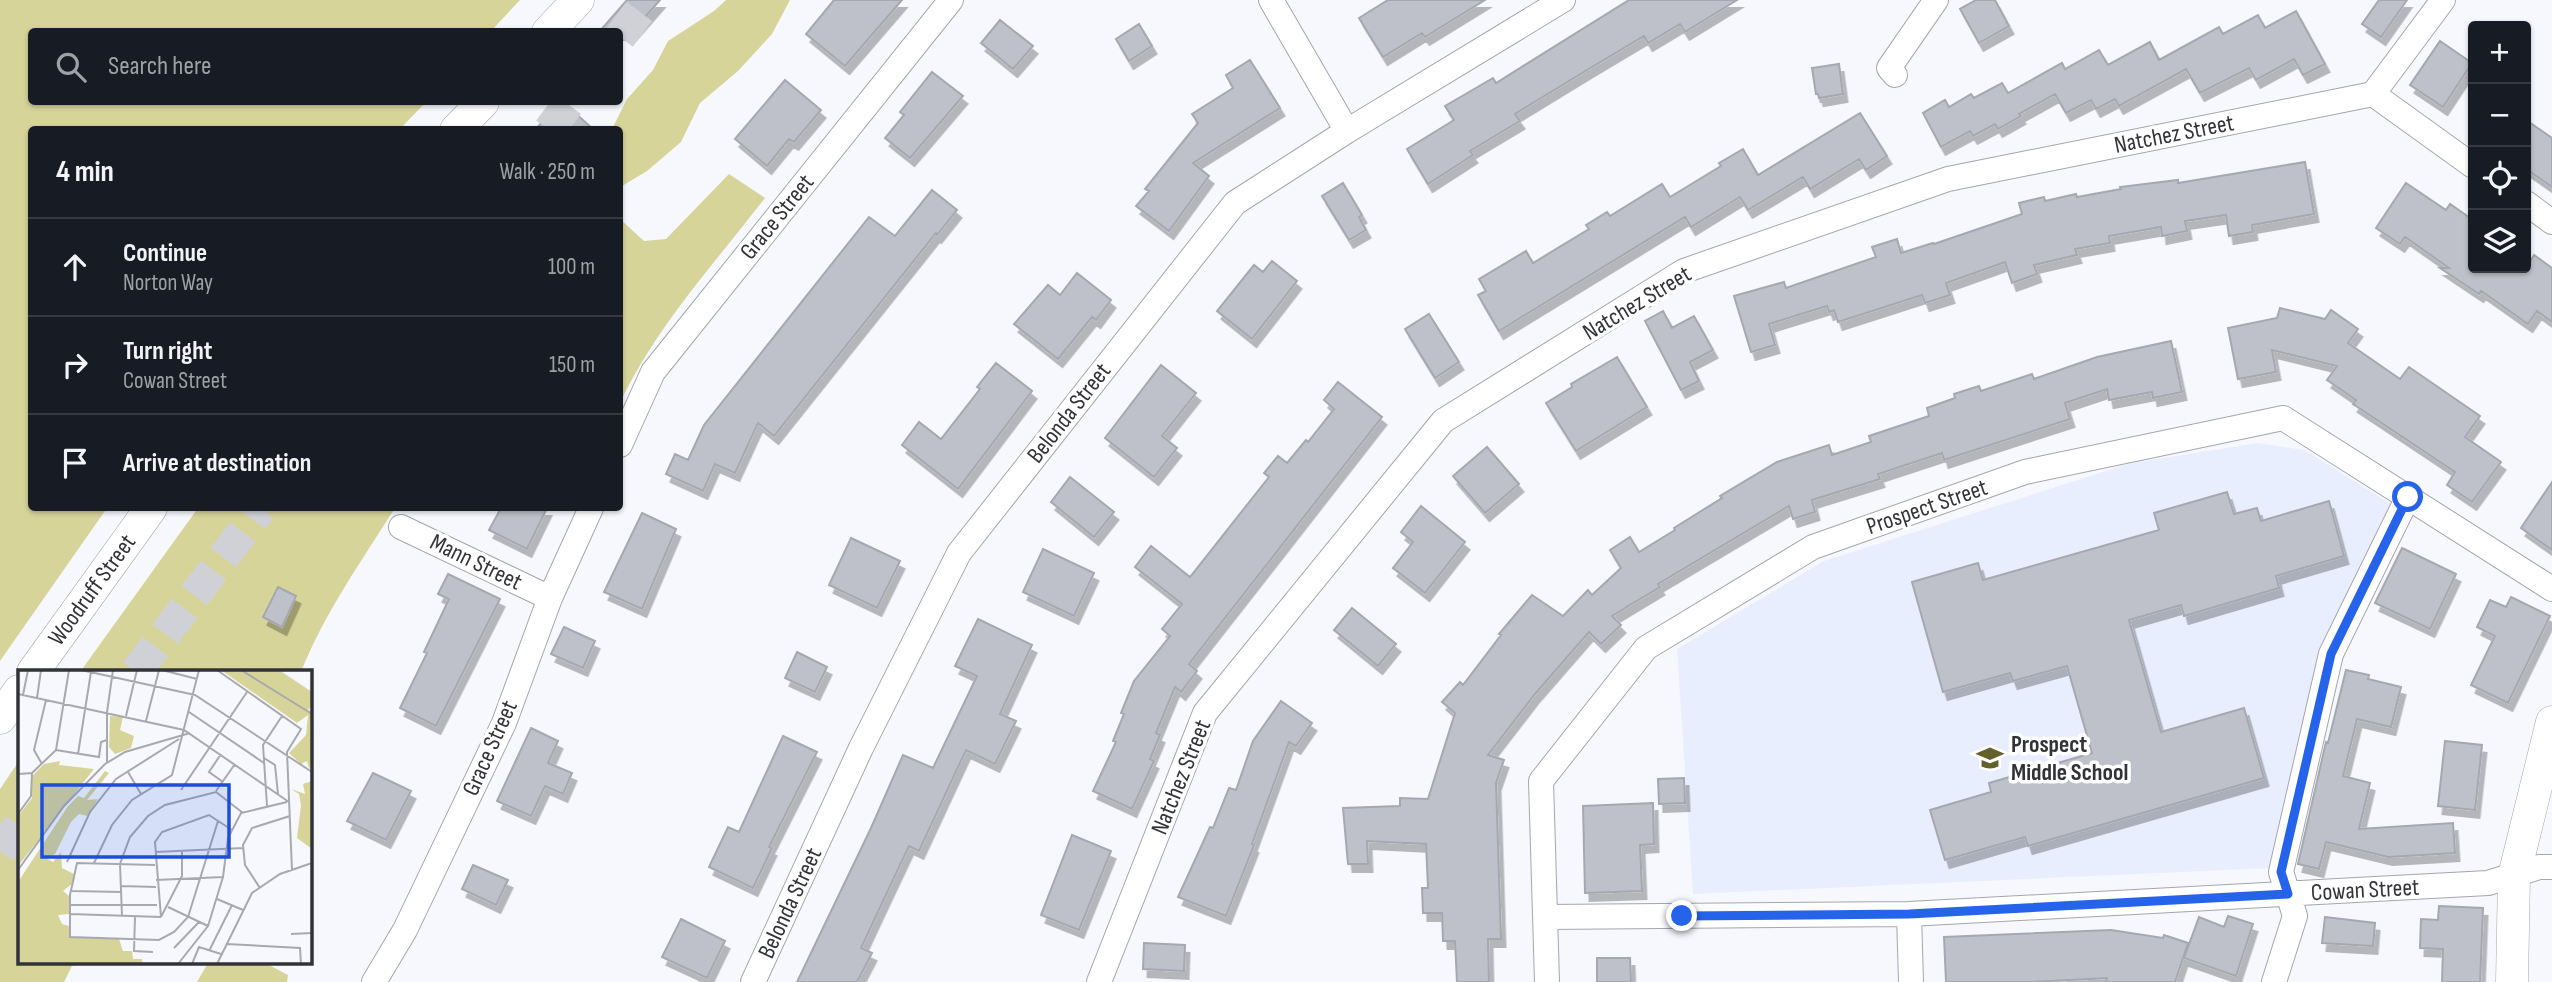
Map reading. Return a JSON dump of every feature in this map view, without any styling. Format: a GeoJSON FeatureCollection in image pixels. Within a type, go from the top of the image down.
{"type":"FeatureCollection","features":[{"type":"Feature","properties":{"kind":"street"},"geometry":{"type":"LineString","coordinates":[[552,28],[578,0]]}},
{"type":"Feature","properties":{"kind":"street","name":"Grace Street"},"geometry":{"type":"LineString","coordinates":[[623,438],[653,372],[951,0]]}},
{"type":"Feature","properties":{"kind":"street"},"geometry":{"type":"LineString","coordinates":[[1271,0],[1347,131]]}},
{"type":"Feature","properties":{"kind":"street","name":"Belonda Street"},"geometry":{"type":"LineString","coordinates":[[753,982],[861,748],[960,553],[1234,203],[1563,0]]}},
{"type":"Feature","properties":{"kind":"street"},"geometry":{"type":"LineString","coordinates":[[1892,71],[1936,0]]}},
{"type":"Feature","properties":{"kind":"street"},"geometry":{"type":"LineString","coordinates":[[2442,0],[2373,94],[2468,162]]}},
{"type":"Feature","properties":{"kind":"street","name":"Natchez Street"},"geometry":{"type":"LineString","coordinates":[[1100,982],[1205,713],[1443,421],[1685,271],[1763,243],[1948,179],[2373,94]]}},
{"type":"Feature","properties":{"kind":"street"},"geometry":{"type":"LineString","coordinates":[[460,126],[480,105]]}},
{"type":"Feature","properties":{"kind":"street"},"geometry":{"type":"LineString","coordinates":[[2531,207],[2552,222]]}},
{"type":"Feature","properties":{"kind":"street","name":"Prospect Street"},"geometry":{"type":"LineString","coordinates":[[1548,982],[1541,780],[1646,648],[1813,547],[2025,472],[2283,418],[2552,589]]}},
{"type":"Feature","properties":{"kind":"street"},"geometry":{"type":"LineString","coordinates":[[2274,982],[2295,916],[2281,872],[2331,654],[2408,497]]}},
{"type":"Feature","properties":{"kind":"street","name":"Woodruff Street"},"geometry":{"type":"LineString","coordinates":[[34,670],[149,511]]}},
{"type":"Feature","properties":{"kind":"street","name":"Grace Street"},"geometry":{"type":"LineString","coordinates":[[374,982],[405,930],[504,723],[551,598],[590,511]]}},
{"type":"Feature","properties":{"kind":"street","name":"Mann Street"},"geometry":{"type":"LineString","coordinates":[[401,527],[551,598]]}},
{"type":"Feature","properties":{"kind":"street"},"geometry":{"type":"LineString","coordinates":[[0,718],[18,692]]}},
{"type":"Feature","properties":{"kind":"street"},"geometry":{"type":"LineString","coordinates":[[2512,982],[2514,876],[2552,722]]}},
{"type":"Feature","properties":{"kind":"street","name":"Cowan Street"},"geometry":{"type":"LineString","coordinates":[[1546,917],[1909,914],[2488,883],[2539,867],[2552,867]]}},
{"type":"Feature","properties":{"kind":"street"},"geometry":{"type":"LineString","coordinates":[[1909,914],[1911,982]]}},
{"type":"Feature","properties":{"kind":"shaded area"},"geometry":{"type":"Polygon","coordinates":[[[0,0],[520,0],[494,28],[28,28],[28,105],[423,105],[403,126],[28,126],[28,511],[105,511],[0,661],[0,0]]]}},
{"type":"Feature","properties":{"kind":"shaded area"},"geometry":{"type":"Polygon","coordinates":[[[726,0],[790,0],[772,34],[738,71],[700,103],[681,142],[647,171],[623,185],[623,126],[614,126],[627,99],[653,70],[668,41],[726,0]]]}},
{"type":"Feature","properties":{"kind":"shaded area"},"geometry":{"type":"Polygon","coordinates":[[[729,174],[765,198],[668,322],[623,397],[623,222],[644,241],[666,239],[729,174]]]}},
{"type":"Feature","properties":{"kind":"shaded area","name":"Prospect Middle School"},"geometry":{"type":"Polygon","coordinates":[[[2258,443],[2305,450],[2392,505],[2320,647],[2272,868],[1693,894],[1677,649],[1824,561],[2131,463],[2258,443]]]}},
{"type":"Feature","properties":{"kind":"shaded area"},"geometry":{"type":"Polygon","coordinates":[[[196,511],[393,511],[332,608],[302,670],[81,670],[196,511]]]}},
{"type":"Feature","properties":{"kind":"shaded area"},"geometry":{"type":"Polygon","coordinates":[[[18,762],[18,964],[82,964],[72,966],[64,982],[0,982],[0,789],[18,762]]]}},
{"type":"Feature","properties":{"kind":"shaded area"},"geometry":{"type":"Polygon","coordinates":[[[207,964],[267,964],[288,975],[287,982],[197,982],[207,964]]]}},
{"type":"Feature","properties":{"kind":"building"},"geometry":{"type":"Polygon","coordinates":[[[627,0],[660,0],[632,32],[623,32],[623,28],[602,28],[627,0]]]}},
{"type":"Feature","properties":{"kind":"building"},"geometry":{"type":"Polygon","coordinates":[[[834,0],[902,0],[845,66],[806,34],[834,0]]]}},
{"type":"Feature","properties":{"kind":"building"},"geometry":{"type":"Polygon","coordinates":[[[1388,0],[1485,0],[1425,37],[1422,33],[1383,57],[1359,18],[1388,0]]]}},
{"type":"Feature","properties":{"kind":"building"},"geometry":{"type":"Polygon","coordinates":[[[1629,0],[1737,0],[1685,32],[1680,24],[1648,43],[1644,36],[1515,114],[1520,121],[1470,151],[1473,155],[1428,184],[1407,149],[1454,120],[1445,106],[1493,78],[1496,83],[1629,0]]]}},
{"type":"Feature","properties":{"kind":"building"},"geometry":{"type":"Polygon","coordinates":[[[1976,0],[1995,0],[2009,26],[1979,43],[1960,9],[1976,0]]]}},
{"type":"Feature","properties":{"kind":"building"},"geometry":{"type":"Polygon","coordinates":[[[2379,0],[2407,0],[2381,37],[2362,24],[2379,0]]]}},
{"type":"Feature","properties":{"kind":"building"},"geometry":{"type":"Polygon","coordinates":[[[2296,11],[2325,64],[2303,75],[2294,59],[2256,80],[2249,68],[2200,93],[2186,69],[2119,106],[2115,99],[2096,109],[2091,100],[2066,113],[2055,94],[1998,129],[1995,124],[1973,136],[1970,131],[1941,147],[1923,113],[1945,100],[1949,107],[1971,94],[1974,98],[2002,83],[2008,93],[2062,63],[2065,69],[2099,50],[2108,65],[2150,42],[2159,60],[2219,27],[2223,34],[2258,15],[2265,28],[2296,11]]]}},
{"type":"Feature","properties":{"kind":"building"},"geometry":{"type":"Polygon","coordinates":[[[1000,20],[1033,46],[1013,69],[981,43],[1000,20]]]}},
{"type":"Feature","properties":{"kind":"building"},"geometry":{"type":"Polygon","coordinates":[[[1139,24],[1152,46],[1129,61],[1116,39],[1139,24]]]}},
{"type":"Feature","properties":{"kind":"building"},"geometry":{"type":"Polygon","coordinates":[[[2440,41],[2468,60],[2468,69],[2443,107],[2410,85],[2440,41]]]}},
{"type":"Feature","properties":{"kind":"building"},"geometry":{"type":"Polygon","coordinates":[[[1250,60],[1280,108],[1193,163],[1209,176],[1169,231],[1136,206],[1149,191],[1145,189],[1198,123],[1192,114],[1233,88],[1226,75],[1250,60]]]}},
{"type":"Feature","properties":{"kind":"building"},"geometry":{"type":"Polygon","coordinates":[[[1839,64],[1843,94],[1819,98],[1812,68],[1839,64]]]}},
{"type":"Feature","properties":{"kind":"building"},"geometry":{"type":"Polygon","coordinates":[[[932,72],[963,96],[910,158],[885,138],[904,115],[900,112],[932,72]]]}},
{"type":"Feature","properties":{"kind":"building"},"geometry":{"type":"Polygon","coordinates":[[[785,80],[821,110],[794,142],[789,139],[767,166],[735,139],[785,80]]]}},
{"type":"Feature","properties":{"kind":"building"},"geometry":{"type":"Polygon","coordinates":[[[557,105],[566,105],[590,126],[539,126],[557,105]]]}},
{"type":"Feature","properties":{"kind":"building"},"geometry":{"type":"Polygon","coordinates":[[[1860,113],[1887,156],[1866,170],[1859,159],[1810,189],[1803,177],[1748,210],[1740,197],[1691,227],[1685,217],[1499,331],[1478,295],[1486,291],[1479,279],[1526,251],[1533,263],[1589,229],[1586,225],[1607,212],[1610,216],[1662,184],[1670,197],[1721,166],[1719,163],[1743,149],[1758,175],[1860,113]]]}},
{"type":"Feature","properties":{"kind":"building"},"geometry":{"type":"Polygon","coordinates":[[[2531,123],[2552,138],[2552,187],[2531,172],[2531,123]]]}},
{"type":"Feature","properties":{"kind":"building"},"geometry":{"type":"Polygon","coordinates":[[[2305,162],[2314,214],[2252,225],[2253,232],[2229,236],[2226,215],[2185,221],[2187,231],[2162,236],[2161,227],[2109,236],[2110,243],[2075,249],[2077,255],[2034,265],[2037,274],[2012,283],[2005,262],[1946,283],[1950,295],[1925,303],[1922,295],[1838,322],[1834,310],[1829,312],[1827,306],[1769,324],[1775,345],[1751,352],[1734,296],[1784,282],[1786,288],[1876,257],[1872,247],[1897,239],[1901,253],[1934,244],[2022,214],[2019,203],[2044,197],[2045,201],[2076,194],[2077,197],[2121,189],[2120,187],[2178,180],[2178,183],[2305,162]]]}},
{"type":"Feature","properties":{"kind":"building"},"geometry":{"type":"Polygon","coordinates":[[[1343,183],[1362,215],[1359,217],[1366,230],[1349,240],[1322,196],[1343,183]]]}},
{"type":"Feature","properties":{"kind":"building"},"geometry":{"type":"Polygon","coordinates":[[[2406,183],[2446,210],[2450,204],[2468,217],[2468,273],[2531,273],[2531,260],[2534,255],[2552,268],[2552,322],[2537,311],[2528,324],[2481,291],[2479,294],[2440,268],[2449,268],[2405,237],[2400,244],[2376,228],[2406,183]]]}},
{"type":"Feature","properties":{"kind":"building"},"geometry":{"type":"Polygon","coordinates":[[[932,190],[957,210],[774,436],[758,423],[735,473],[715,464],[703,491],[666,474],[675,454],[688,460],[704,425],[869,217],[895,236],[932,190]]]}},
{"type":"Feature","properties":{"kind":"building"},"geometry":{"type":"Polygon","coordinates":[[[1272,261],[1297,281],[1252,339],[1217,311],[1254,265],[1263,272],[1272,261]]]}},
{"type":"Feature","properties":{"kind":"building"},"geometry":{"type":"Polygon","coordinates":[[[1077,273],[1111,300],[1096,320],[1092,317],[1058,359],[1014,324],[1048,285],[1060,295],[1077,273]]]}},
{"type":"Feature","properties":{"kind":"building"},"geometry":{"type":"Polygon","coordinates":[[[2280,308],[2325,319],[2331,310],[2358,329],[2348,343],[2400,379],[2409,367],[2480,416],[2465,437],[2501,462],[2472,502],[2447,485],[2455,472],[2353,404],[2356,400],[2327,380],[2337,366],[2272,350],[2276,372],[2238,379],[2228,328],[2277,318],[2280,308]]]}},
{"type":"Feature","properties":{"kind":"building"},"geometry":{"type":"Polygon","coordinates":[[[1663,311],[1672,328],[1694,316],[1713,350],[1690,362],[1699,381],[1681,390],[1645,321],[1663,311]]]}},
{"type":"Feature","properties":{"kind":"building"},"geometry":{"type":"Polygon","coordinates":[[[1429,314],[1459,362],[1435,378],[1405,329],[1429,314]]]}},
{"type":"Feature","properties":{"kind":"building"},"geometry":{"type":"Polygon","coordinates":[[[2171,341],[2182,392],[2153,398],[2152,392],[2109,400],[2107,389],[2065,403],[2070,419],[1944,460],[1942,453],[1878,474],[1880,479],[1812,500],[1815,512],[1793,519],[1789,506],[1658,584],[1660,587],[1612,616],[1621,625],[1601,644],[1589,632],[1535,694],[1488,755],[1504,760],[1496,783],[1501,939],[1488,939],[1489,982],[1457,982],[1455,941],[1443,941],[1442,913],[1423,913],[1422,888],[1428,888],[1426,844],[1367,841],[1368,864],[1348,864],[1343,808],[1400,806],[1400,798],[1428,799],[1455,713],[1442,702],[1460,682],[1463,685],[1501,635],[1499,634],[1532,595],[1563,616],[1588,590],[1592,595],[1621,568],[1610,550],[1630,537],[1639,552],[1722,498],[1720,496],[1777,462],[1829,445],[1832,455],[1871,442],[1869,436],[1929,416],[1927,408],[1955,398],[1954,394],[1979,386],[1981,391],[2032,374],[2034,379],[2097,357],[2171,341]]]}},
{"type":"Feature","properties":{"kind":"building"},"geometry":{"type":"Polygon","coordinates":[[[1617,357],[1647,407],[1576,451],[1546,403],[1572,387],[1571,384],[1617,357]]]}},
{"type":"Feature","properties":{"kind":"building"},"geometry":{"type":"Polygon","coordinates":[[[996,363],[1032,391],[958,489],[902,445],[919,422],[941,439],[980,389],[977,387],[996,363]]]}},
{"type":"Feature","properties":{"kind":"building"},"geometry":{"type":"Polygon","coordinates":[[[1161,365],[1196,393],[1162,436],[1177,448],[1154,477],[1105,438],[1161,365]]]}},
{"type":"Feature","properties":{"kind":"building"},"geometry":{"type":"Polygon","coordinates":[[[1338,382],[1382,417],[1189,664],[1197,671],[1181,692],[1175,687],[1156,733],[1160,735],[1150,759],[1154,761],[1132,809],[1093,791],[1116,742],[1113,741],[1124,714],[1121,713],[1134,681],[1170,636],[1162,629],[1182,604],[1135,567],[1151,546],[1190,577],[1269,477],[1264,473],[1278,456],[1287,463],[1334,409],[1324,400],[1338,382]]]}},
{"type":"Feature","properties":{"kind":"building"},"geometry":{"type":"Polygon","coordinates":[[[1487,447],[1519,484],[1485,513],[1453,476],[1487,447]]]}},
{"type":"Feature","properties":{"kind":"building"},"geometry":{"type":"Polygon","coordinates":[[[1070,477],[1114,512],[1094,537],[1051,502],[1070,477]]]}},
{"type":"Feature","properties":{"kind":"building"},"geometry":{"type":"Polygon","coordinates":[[[2552,482],[2552,550],[2521,528],[2552,482]]]}},
{"type":"Feature","properties":{"kind":"building"},"geometry":{"type":"Polygon","coordinates":[[[2227,492],[2234,514],[2257,508],[2261,521],[2329,501],[2344,556],[2276,576],[2279,588],[2184,616],[2181,605],[2129,620],[2161,732],[2244,708],[2264,778],[2028,846],[2025,837],[1945,860],[1930,810],[1991,792],[1989,783],[2092,753],[2067,666],[2013,681],[2010,673],[1943,692],[1912,582],[1978,563],[1983,580],[2159,530],[2154,513],[2227,492]]]}},
{"type":"Feature","properties":{"kind":"building"},"geometry":{"type":"Polygon","coordinates":[[[1421,506],[1465,542],[1425,593],[1393,568],[1413,542],[1401,532],[1421,506]]]}},
{"type":"Feature","properties":{"kind":"building"},"geometry":{"type":"Polygon","coordinates":[[[499,511],[546,511],[527,549],[489,530],[499,511]]]}},
{"type":"Feature","properties":{"kind":"building"},"geometry":{"type":"Polygon","coordinates":[[[642,513],[676,529],[642,609],[604,592],[642,513]]]}},
{"type":"Feature","properties":{"kind":"building"},"geometry":{"type":"Polygon","coordinates":[[[851,538],[900,561],[877,608],[829,585],[851,538]]]}},
{"type":"Feature","properties":{"kind":"building"},"geometry":{"type":"Polygon","coordinates":[[[2402,548],[2456,574],[2430,629],[2375,603],[2402,548]]]}},
{"type":"Feature","properties":{"kind":"building"},"geometry":{"type":"Polygon","coordinates":[[[1043,549],[1094,573],[1074,616],[1023,592],[1043,549]]]}},
{"type":"Feature","properties":{"kind":"building"},"geometry":{"type":"Polygon","coordinates":[[[448,574],[500,599],[436,726],[400,708],[449,599],[438,594],[448,574]]]}},
{"type":"Feature","properties":{"kind":"building"},"geometry":{"type":"Polygon","coordinates":[[[278,587],[296,596],[282,627],[263,617],[278,587]]]}},
{"type":"Feature","properties":{"kind":"building"},"geometry":{"type":"Polygon","coordinates":[[[2511,597],[2550,616],[2508,703],[2471,685],[2495,636],[2477,627],[2490,600],[2506,607],[2511,597]]]}},
{"type":"Feature","properties":{"kind":"building"},"geometry":{"type":"Polygon","coordinates":[[[1352,608],[1396,644],[1378,666],[1334,630],[1352,608]]]}},
{"type":"Feature","properties":{"kind":"building"},"geometry":{"type":"Polygon","coordinates":[[[978,619],[1032,645],[1000,714],[1016,721],[995,764],[966,750],[919,851],[909,846],[883,901],[861,948],[872,953],[857,982],[797,982],[903,755],[933,768],[977,676],[955,666],[978,619]]]}},
{"type":"Feature","properties":{"kind":"building"},"geometry":{"type":"Polygon","coordinates":[[[564,627],[595,641],[583,668],[551,654],[564,627]]]}},
{"type":"Feature","properties":{"kind":"building"},"geometry":{"type":"Polygon","coordinates":[[[797,652],[827,667],[815,692],[785,678],[797,652]]]}},
{"type":"Feature","properties":{"kind":"building"},"geometry":{"type":"Polygon","coordinates":[[[2346,670],[2369,675],[2368,679],[2401,687],[2391,727],[2357,719],[2343,776],[2370,783],[2359,829],[2453,823],[2455,853],[2388,857],[2326,842],[2319,869],[2298,864],[2326,742],[2328,743],[2346,670]]]}},
{"type":"Feature","properties":{"kind":"building"},"geometry":{"type":"Polygon","coordinates":[[[1281,701],[1312,723],[1296,746],[1289,742],[1252,844],[1254,845],[1226,916],[1178,897],[1210,827],[1213,828],[1229,788],[1236,790],[1253,741],[1281,701]]]}},
{"type":"Feature","properties":{"kind":"building"},"geometry":{"type":"Polygon","coordinates":[[[531,728],[558,741],[548,763],[572,773],[563,794],[545,786],[531,816],[497,801],[531,728]]]}},
{"type":"Feature","properties":{"kind":"building"},"geometry":{"type":"Polygon","coordinates":[[[783,736],[817,752],[769,847],[772,848],[753,888],[709,867],[728,827],[739,832],[783,736]]]}},
{"type":"Feature","properties":{"kind":"building"},"geometry":{"type":"Polygon","coordinates":[[[2445,741],[2482,745],[2475,810],[2438,806],[2445,741]]]}},
{"type":"Feature","properties":{"kind":"building"},"geometry":{"type":"Polygon","coordinates":[[[373,773],[411,791],[386,840],[347,821],[373,773]]]}},
{"type":"Feature","properties":{"kind":"building"},"geometry":{"type":"Polygon","coordinates":[[[1684,778],[1685,803],[1659,804],[1658,779],[1684,778]]]}},
{"type":"Feature","properties":{"kind":"building"},"geometry":{"type":"Polygon","coordinates":[[[1653,803],[1654,844],[1640,845],[1642,891],[1585,893],[1583,806],[1653,803]]]}},
{"type":"Feature","properties":{"kind":"building"},"geometry":{"type":"Polygon","coordinates":[[[1072,835],[1111,851],[1079,930],[1041,915],[1072,835]]]}},
{"type":"Feature","properties":{"kind":"building"},"geometry":{"type":"Polygon","coordinates":[[[473,865],[508,880],[496,905],[462,889],[473,865]]]}},
{"type":"Feature","properties":{"kind":"building"},"geometry":{"type":"Polygon","coordinates":[[[2439,906],[2483,908],[2480,982],[2442,982],[2443,949],[2420,948],[2421,919],[2438,920],[2439,906]]]}},
{"type":"Feature","properties":{"kind":"building"},"geometry":{"type":"Polygon","coordinates":[[[2228,916],[2253,924],[2236,976],[2184,958],[2199,917],[2224,927],[2228,916]]]}},
{"type":"Feature","properties":{"kind":"building"},"geometry":{"type":"Polygon","coordinates":[[[2325,917],[2375,923],[2373,946],[2322,943],[2325,917]]]}},
{"type":"Feature","properties":{"kind":"building"},"geometry":{"type":"Polygon","coordinates":[[[681,919],[725,941],[707,978],[662,957],[681,919]]]}},
{"type":"Feature","properties":{"kind":"building"},"geometry":{"type":"Polygon","coordinates":[[[2111,930],[2163,938],[2164,935],[2188,943],[2175,982],[2106,982],[2107,978],[2031,982],[1946,982],[1944,937],[2111,930]]]}},
{"type":"Feature","properties":{"kind":"building"},"geometry":{"type":"Polygon","coordinates":[[[1144,943],[1185,945],[1184,971],[1143,969],[1144,943]]]}},
{"type":"Feature","properties":{"kind":"building"},"geometry":{"type":"Polygon","coordinates":[[[1597,958],[1630,958],[1631,982],[1597,982],[1597,958]]]}},
{"type":"Feature","properties":{"kind":"tunnel"},"geometry":{"type":"LineString","coordinates":[[623,33],[648,0]]}},
{"type":"Feature","properties":{"kind":"tunnel"},"geometry":{"type":"LineString","coordinates":[[552,126],[568,105]]}},
{"type":"Feature","properties":{"kind":"tunnel"},"geometry":{"type":"LineString","coordinates":[[138,670],[259,511]]}},
{"type":"Feature","properties":{"kind":"tunnel"},"geometry":{"type":"LineString","coordinates":[[0,851],[18,827]]}},
{"type":"Feature","properties":{"kind":"place","name":"Prospect Middle School"},"geometry":{"type":"Point","coordinates":[1990,758]}},
{"type":"Feature","properties":{"kind":"route"},"geometry":{"type":"LineString","coordinates":[[1682,916],[1909,914],[2288,894],[2281,872],[2331,654],[2408,497]]}}]}
